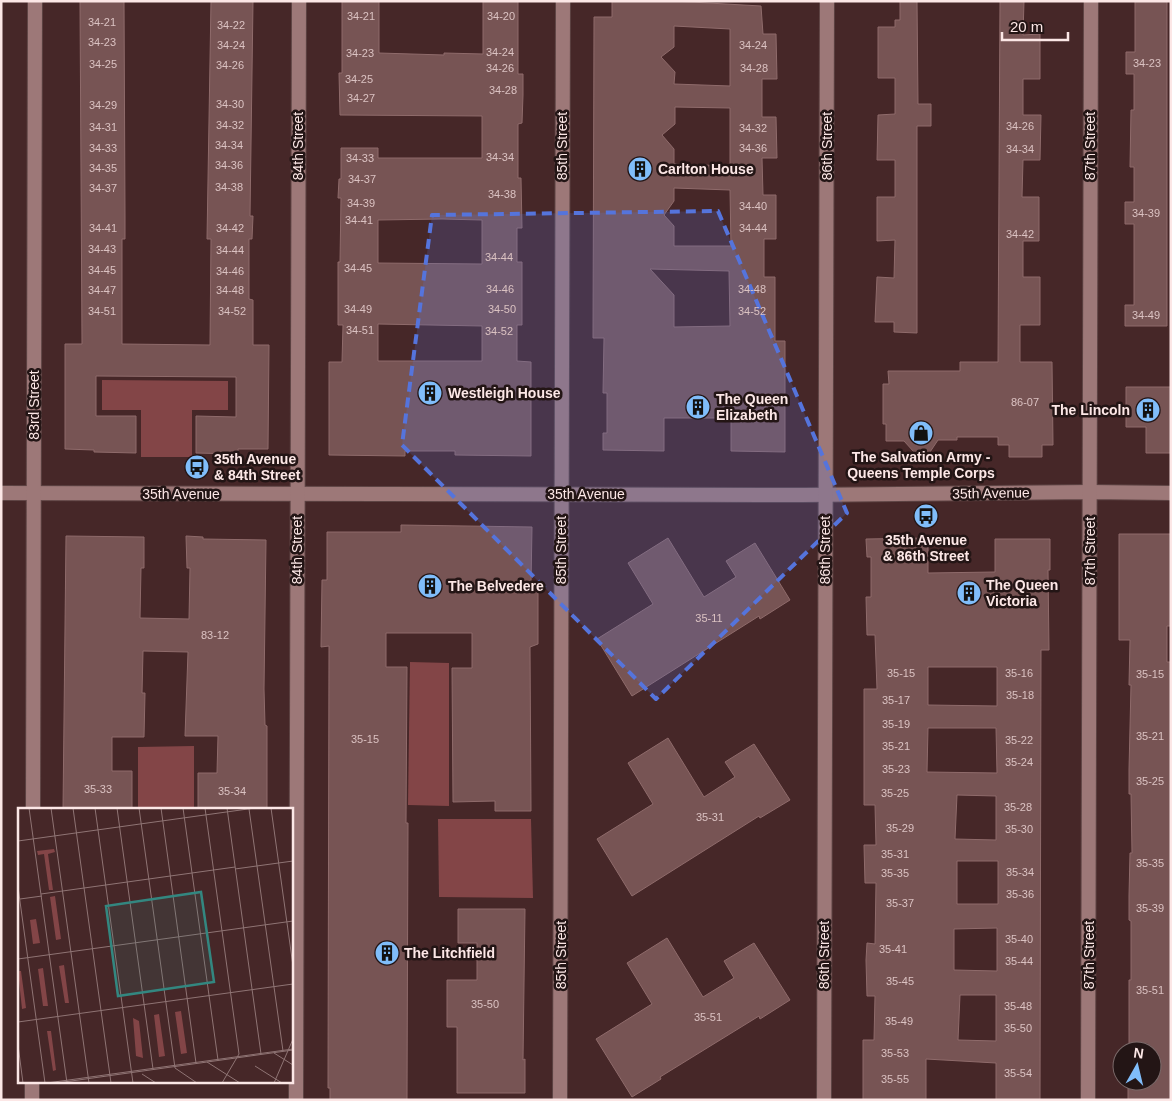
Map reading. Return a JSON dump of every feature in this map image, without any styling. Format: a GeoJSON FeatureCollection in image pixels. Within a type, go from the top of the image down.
{"type":"FeatureCollection","features":[{"type":"Feature","properties":{"kind":"street","name":"83rd Street"},"geometry":{"type":"LineString","coordinates":[[33,808],[35,1]]}},
{"type":"Feature","properties":{"kind":"street","name":"84th Street"},"geometry":{"type":"LineString","coordinates":[[296,1100],[299,1]]}},
{"type":"Feature","properties":{"kind":"street","name":"85th Street"},"geometry":{"type":"LineString","coordinates":[[560,1100],[563,1]]}},
{"type":"Feature","properties":{"kind":"street","name":"86th Street"},"geometry":{"type":"LineString","coordinates":[[824,1100],[827,1]]}},
{"type":"Feature","properties":{"kind":"street","name":"87th Street"},"geometry":{"type":"LineString","coordinates":[[1088,1100],[1091,1]]}},
{"type":"Feature","properties":{"kind":"street","name":"35th Avenue"},"geometry":{"type":"LineString","coordinates":[[1,493],[826,495],[1171,493]]}},
{"type":"Feature","properties":{"kind":"street"},"geometry":{"type":"LineString","coordinates":[[32,1084],[32,1100]]}},
{"type":"Feature","properties":{"kind":"highlighted area"},"geometry":{"type":"Polygon","coordinates":[[[718,211],[847,513],[656,699],[402,445],[432,215],[718,211]]]}},
{"type":"Feature","properties":{"kind":"shaded area"},"geometry":{"type":"Polygon","coordinates":[[[102,380],[228,381],[228,410],[192,410],[192,457],[141,457],[141,410],[102,410],[102,380]]]}},
{"type":"Feature","properties":{"kind":"shaded area"},"geometry":{"type":"Polygon","coordinates":[[[410,662],[449,663],[449,806],[408,805],[410,662]]]}},
{"type":"Feature","properties":{"kind":"shaded area"},"geometry":{"type":"Polygon","coordinates":[[[194,746],[194,808],[138,808],[138,747],[194,746]]]}},
{"type":"Feature","properties":{"kind":"shaded area"},"geometry":{"type":"Polygon","coordinates":[[[438,819],[531,819],[533,898],[439,897],[438,819]]]}},
{"type":"Feature","properties":{"kind":"building"},"geometry":{"type":"Polygon","coordinates":[[[80,1],[124,1],[125,239],[122,239],[122,344],[210,345],[211,239],[207,239],[211,1],[253,1],[250,216],[253,216],[252,239],[249,239],[249,299],[253,300],[253,345],[269,345],[268,449],[238,449],[238,454],[196,453],[196,416],[236,417],[236,377],[96,376],[96,416],[136,416],[136,453],[65,449],[65,344],[82,344],[80,1]]]}},
{"type":"Feature","properties":{"kind":"building"},"geometry":{"type":"Polygon","coordinates":[[[342,1],[379,1],[379,53],[444,55],[444,53],[483,54],[483,1],[518,1],[518,74],[523,74],[523,95],[522,123],[518,124],[518,178],[521,178],[522,228],[517,228],[517,262],[522,262],[522,325],[517,325],[517,361],[531,362],[531,456],[455,455],[455,451],[405,451],[405,456],[329,455],[329,362],[342,362],[343,325],[338,325],[341,198],[338,198],[339,179],[341,179],[341,148],[378,148],[378,158],[482,158],[482,116],[340,115],[339,73],[342,73],[342,1]],[[378,220],[378,263],[482,264],[482,220],[378,220]],[[378,324],[378,361],[482,361],[482,326],[378,324]]]}},
{"type":"Feature","properties":{"kind":"building"},"geometry":{"type":"Polygon","coordinates":[[[612,1],[673,1],[761,6],[763,34],[776,34],[777,79],[762,79],[762,117],[776,117],[777,158],[762,158],[763,195],[776,195],[776,239],[764,239],[764,277],[775,277],[775,341],[785,341],[785,452],[731,451],[731,418],[664,418],[664,451],[603,450],[603,433],[607,433],[607,393],[603,393],[604,338],[593,338],[594,17],[612,17],[612,1]],[[674,26],[674,47],[661,57],[675,72],[674,84],[730,86],[730,29],[674,26]],[[675,107],[675,124],[662,135],[674,149],[674,164],[730,166],[730,108],[675,107]],[[674,188],[674,201],[664,215],[674,226],[674,246],[731,246],[730,190],[674,188]],[[650,269],[674,295],[674,327],[730,326],[729,271],[650,269]]]}},
{"type":"Feature","properties":{"kind":"building"},"geometry":{"type":"Polygon","coordinates":[[[900,1],[917,1],[918,104],[931,104],[931,126],[917,126],[917,333],[894,332],[894,322],[875,322],[877,277],[894,278],[895,240],[877,241],[877,197],[895,197],[895,160],[877,160],[878,115],[895,114],[895,78],[878,78],[878,27],[895,27],[895,20],[900,20],[900,1]]]}},
{"type":"Feature","properties":{"kind":"building"},"geometry":{"type":"Polygon","coordinates":[[[1000,1],[1024,1],[1023,35],[1040,34],[1040,79],[1023,79],[1023,115],[1041,115],[1040,160],[1023,160],[1022,197],[1039,197],[1039,241],[1023,241],[1023,277],[1040,277],[1040,325],[1020,325],[1020,362],[1052,362],[1053,445],[1042,445],[1042,457],[1009,457],[1009,445],[998,445],[998,437],[957,437],[957,440],[938,440],[930,452],[918,454],[904,441],[886,441],[886,424],[883,424],[883,384],[889,384],[888,371],[960,371],[960,362],[998,362],[1000,1]]]}},
{"type":"Feature","properties":{"kind":"building"},"geometry":{"type":"Polygon","coordinates":[[[1135,1],[1167,1],[1167,326],[1125,326],[1125,305],[1134,305],[1134,224],[1125,224],[1125,202],[1134,202],[1134,167],[1130,167],[1131,110],[1134,110],[1134,74],[1126,74],[1126,52],[1135,52],[1135,1]]]}},
{"type":"Feature","properties":{"kind":"building","name":"The Lincoln"},"geometry":{"type":"Polygon","coordinates":[[[1126,387],[1171,387],[1171,453],[1146,453],[1146,427],[1126,427],[1126,387]]]}},
{"type":"Feature","properties":{"kind":"building"},"geometry":{"type":"Polygon","coordinates":[[[401,525],[532,527],[531,584],[538,584],[538,644],[530,647],[531,811],[495,811],[495,801],[453,802],[452,668],[472,668],[472,633],[386,633],[386,667],[407,667],[407,1100],[330,1100],[330,1088],[328,1088],[329,646],[321,647],[322,580],[327,580],[327,532],[401,532],[401,525]]]}},
{"type":"Feature","properties":{"kind":"building"},"geometry":{"type":"Polygon","coordinates":[[[1119,534],[1171,534],[1171,626],[1167,626],[1167,662],[1171,662],[1171,1100],[1128,1100],[1128,1091],[1162,1091],[1162,1041],[1129,1041],[1131,921],[1129,920],[1129,896],[1130,853],[1132,853],[1131,794],[1129,794],[1130,640],[1119,640],[1119,534]]]}},
{"type":"Feature","properties":{"kind":"building"},"geometry":{"type":"Polygon","coordinates":[[[66,536],[144,537],[144,568],[141,568],[140,618],[189,619],[190,568],[187,568],[186,536],[203,537],[203,539],[266,540],[264,689],[265,725],[267,726],[267,808],[198,808],[198,773],[217,773],[218,736],[185,736],[188,652],[143,651],[142,693],[145,693],[144,737],[112,737],[112,771],[132,771],[132,808],[63,808],[66,536]]]}},
{"type":"Feature","properties":{"kind":"building"},"geometry":{"type":"Polygon","coordinates":[[[668,538],[704,597],[736,577],[726,561],[755,543],[790,600],[760,619],[759,616],[632,696],[597,639],[653,604],[628,563],[668,538]]]}},
{"type":"Feature","properties":{"kind":"building"},"geometry":{"type":"Polygon","coordinates":[[[928,538],[928,573],[995,572],[995,539],[1050,539],[1050,570],[1048,570],[1049,650],[1041,650],[1040,1100],[996,1100],[996,1063],[926,1059],[926,1100],[863,1100],[863,1040],[874,1040],[875,996],[867,996],[866,960],[867,943],[875,944],[876,883],[865,883],[864,845],[876,845],[875,805],[864,805],[864,689],[877,689],[875,635],[867,635],[866,597],[871,597],[871,557],[867,557],[866,539],[928,538]],[[928,667],[928,705],[997,706],[997,667],[928,667]],[[928,728],[927,772],[997,773],[996,728],[928,728]],[[957,795],[955,839],[996,840],[996,796],[957,795]],[[957,861],[957,904],[998,904],[998,861],[957,861]],[[997,928],[954,929],[954,970],[997,971],[997,928]],[[960,995],[958,1040],[996,1041],[996,995],[960,995]]]}},
{"type":"Feature","properties":{"kind":"building"},"geometry":{"type":"Polygon","coordinates":[[[668,738],[704,797],[735,777],[725,762],[754,744],[790,800],[760,818],[759,816],[632,896],[597,839],[653,804],[628,763],[668,738]]]}},
{"type":"Feature","properties":{"kind":"building"},"geometry":{"type":"Polygon","coordinates":[[[458,909],[525,909],[523,1060],[525,1059],[525,1093],[457,1093],[457,1027],[447,1027],[447,980],[477,980],[477,943],[458,943],[458,909]]]}},
{"type":"Feature","properties":{"kind":"building"},"geometry":{"type":"Polygon","coordinates":[[[667,938],[703,997],[734,978],[724,961],[754,943],[790,1000],[760,1019],[759,1016],[660,1077],[661,1079],[632,1097],[596,1039],[652,1004],[627,963],[667,938]]]}},
{"type":"Feature","properties":{"kind":"place","name":"Carlton House"},"geometry":{"type":"Point","coordinates":[640,169]}},
{"type":"Feature","properties":{"kind":"place","name":"Westleigh House"},"geometry":{"type":"Point","coordinates":[430,393]}},
{"type":"Feature","properties":{"kind":"place","name":"The Queen Elizabeth"},"geometry":{"type":"Point","coordinates":[698,407]}},
{"type":"Feature","properties":{"kind":"place","name":"The Lincoln"},"geometry":{"type":"Point","coordinates":[1148,410]}},
{"type":"Feature","properties":{"kind":"place","name":"The Salvation Army - Queens Temple Corps"},"geometry":{"type":"Point","coordinates":[921,433]}},
{"type":"Feature","properties":{"kind":"place","name":"35th Avenue & 84th Street"},"geometry":{"type":"Point","coordinates":[197,467]}},
{"type":"Feature","properties":{"kind":"place","name":"35th Avenue & 86th Street"},"geometry":{"type":"Point","coordinates":[926,516]}},
{"type":"Feature","properties":{"kind":"place","name":"The Belvedere"},"geometry":{"type":"Point","coordinates":[430,586]}},
{"type":"Feature","properties":{"kind":"place","name":"The Queen Victoria"},"geometry":{"type":"Point","coordinates":[969,593]}},
{"type":"Feature","properties":{"kind":"place","name":"The Litchfield"},"geometry":{"type":"Point","coordinates":[387,953]}}]}
